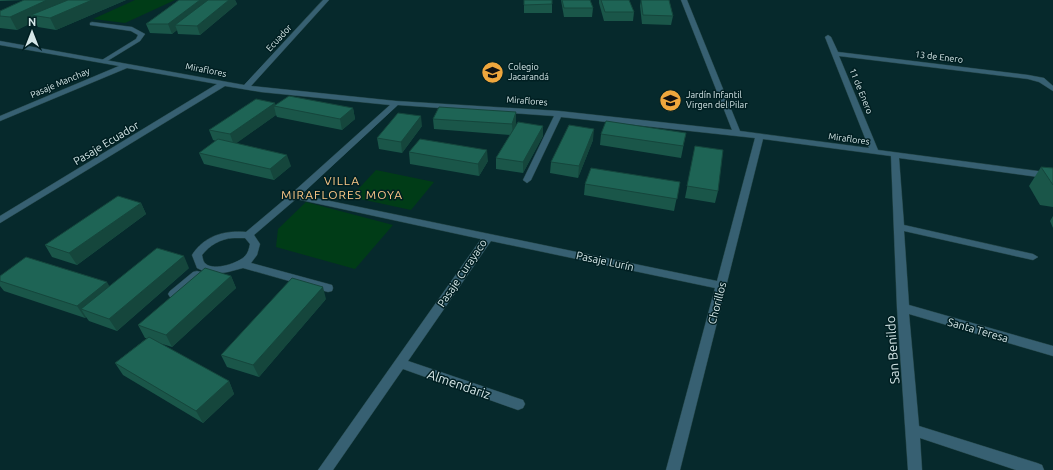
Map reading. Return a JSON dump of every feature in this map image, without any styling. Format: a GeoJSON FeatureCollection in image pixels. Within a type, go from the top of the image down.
{"type":"FeatureCollection","features":[{"type":"Feature","properties":{"kind":"street","name":"Ecuador"},"geometry":{"type":"LineString","coordinates":[[245,88],[326,0]]}},
{"type":"Feature","properties":{"kind":"street"},"geometry":{"type":"LineString","coordinates":[[684,0],[737,134]]}},
{"type":"Feature","properties":{"kind":"street"},"geometry":{"type":"LineString","coordinates":[[92,24],[132,29],[142,34],[138,40],[104,61]]}},
{"type":"Feature","properties":{"kind":"street","name":"11 de Enero"},"geometry":{"type":"LineString","coordinates":[[828,37],[875,152]]}},
{"type":"Feature","properties":{"kind":"street","name":"Miraflores"},"geometry":{"type":"LineString","coordinates":[[0,43],[245,88],[283,93],[396,103],[558,113],[760,136],[1053,176]]}},
{"type":"Feature","properties":{"kind":"street","name":"13 de Enero"},"geometry":{"type":"LineString","coordinates":[[835,54],[1028,77],[1041,80],[1053,89]]}},
{"type":"Feature","properties":{"kind":"street","name":"Pasaje Manchay"},"geometry":{"type":"LineString","coordinates":[[0,119],[128,66]]}},
{"type":"Feature","properties":{"kind":"street","name":"Pasaje Ecuador"},"geometry":{"type":"LineString","coordinates":[[0,220],[223,84]]}},
{"type":"Feature","properties":{"kind":"street"},"geometry":{"type":"LineString","coordinates":[[248,235],[294,196],[396,103]]}},
{"type":"Feature","properties":{"kind":"street"},"geometry":{"type":"LineString","coordinates":[[527,180],[558,113]]}},
{"type":"Feature","properties":{"kind":"street","name":"Chorillos"},"geometry":{"type":"LineString","coordinates":[[673,470],[760,136]]}},
{"type":"Feature","properties":{"kind":"street","name":"San Benildo"},"geometry":{"type":"LineString","coordinates":[[895,155],[903,308],[915,470]]}},
{"type":"Feature","properties":{"kind":"street","name":"Pasaje Curayaco"},"geometry":{"type":"LineString","coordinates":[[294,196],[488,237],[325,470]]}},
{"type":"Feature","properties":{"kind":"street"},"geometry":{"type":"LineString","coordinates":[[899,227],[1033,257]]}},
{"type":"Feature","properties":{"kind":"street"},"geometry":{"type":"LineString","coordinates":[[237,233],[248,235],[255,244],[254,251],[251,258],[243,264],[232,268],[215,270],[205,268],[198,262],[197,255],[208,242],[220,236],[237,233]]}},
{"type":"Feature","properties":{"kind":"street","name":"Pasaje Lurín"},"geometry":{"type":"LineString","coordinates":[[488,237],[722,286]]}},
{"type":"Feature","properties":{"kind":"street"},"geometry":{"type":"LineString","coordinates":[[243,264],[328,288]]}},
{"type":"Feature","properties":{"kind":"street"},"geometry":{"type":"LineString","coordinates":[[174,294],[205,268]]}},
{"type":"Feature","properties":{"kind":"street","name":"Santa Teresa"},"geometry":{"type":"LineString","coordinates":[[903,308],[1053,351]]}},
{"type":"Feature","properties":{"kind":"street","name":"Almendariz"},"geometry":{"type":"LineString","coordinates":[[400,363],[518,404]]}},
{"type":"Feature","properties":{"kind":"street"},"geometry":{"type":"LineString","coordinates":[[912,430],[1037,470]]}},
{"type":"Feature","properties":{"kind":"green space"},"geometry":{"type":"Polygon","coordinates":[[[135,0],[175,0],[125,23],[93,19],[135,0]]]}},
{"type":"Feature","properties":{"kind":"green space"},"geometry":{"type":"Polygon","coordinates":[[[376,170],[434,182],[411,210],[351,197],[376,170]]]}},
{"type":"Feature","properties":{"kind":"green space"},"geometry":{"type":"Polygon","coordinates":[[[306,202],[393,225],[355,269],[276,247],[278,229],[306,202]]]}},
{"type":"Feature","properties":{"kind":"building"},"geometry":{"type":"Polygon","coordinates":[[[24,0],[47,0],[10,17],[0,16],[0,11],[24,0]]]}},
{"type":"Feature","properties":{"kind":"building"},"geometry":{"type":"Polygon","coordinates":[[[68,0],[92,0],[50,18],[31,15],[68,0]]]}},
{"type":"Feature","properties":{"kind":"building"},"geometry":{"type":"Polygon","coordinates":[[[179,0],[200,0],[168,24],[146,24],[179,0]]]}},
{"type":"Feature","properties":{"kind":"building"},"geometry":{"type":"Polygon","coordinates":[[[208,0],[229,0],[197,26],[175,25],[208,0]]]}},
{"type":"Feature","properties":{"kind":"building"},"geometry":{"type":"Polygon","coordinates":[[[524,0],[552,0],[552,4],[524,5],[524,0]]]}},
{"type":"Feature","properties":{"kind":"building"},"geometry":{"type":"Polygon","coordinates":[[[562,0],[590,0],[593,8],[564,8],[562,0]]]}},
{"type":"Feature","properties":{"kind":"building"},"geometry":{"type":"Polygon","coordinates":[[[601,0],[629,0],[634,12],[605,12],[601,0]]]}},
{"type":"Feature","properties":{"kind":"building"},"geometry":{"type":"Polygon","coordinates":[[[641,0],[669,0],[673,16],[643,15],[641,0]]]}},
{"type":"Feature","properties":{"kind":"building"},"geometry":{"type":"Polygon","coordinates":[[[289,96],[353,108],[340,119],[274,106],[289,96]]]}},
{"type":"Feature","properties":{"kind":"building"},"geometry":{"type":"Polygon","coordinates":[[[256,99],[275,103],[230,134],[209,130],[256,99]]]}},
{"type":"Feature","properties":{"kind":"building"},"geometry":{"type":"Polygon","coordinates":[[[439,107],[516,112],[512,124],[433,119],[439,107]]]}},
{"type":"Feature","properties":{"kind":"building"},"geometry":{"type":"Polygon","coordinates":[[[398,113],[421,116],[401,142],[377,138],[398,113]]]}},
{"type":"Feature","properties":{"kind":"building"},"geometry":{"type":"Polygon","coordinates":[[[606,121],[686,133],[683,146],[601,134],[606,121]]]}},
{"type":"Feature","properties":{"kind":"building"},"geometry":{"type":"Polygon","coordinates":[[[518,122],[543,126],[523,162],[496,158],[518,122]]]}},
{"type":"Feature","properties":{"kind":"building"},"geometry":{"type":"Polygon","coordinates":[[[569,125],[594,129],[579,166],[551,162],[569,125]]]}},
{"type":"Feature","properties":{"kind":"building"},"geometry":{"type":"Polygon","coordinates":[[[218,139],[287,155],[270,169],[199,153],[218,139]]]}},
{"type":"Feature","properties":{"kind":"building"},"geometry":{"type":"Polygon","coordinates":[[[420,139],[487,150],[478,164],[409,152],[420,139]]]}},
{"type":"Feature","properties":{"kind":"building"},"geometry":{"type":"Polygon","coordinates":[[[695,146],[723,150],[718,191],[687,186],[695,146]]]}},
{"type":"Feature","properties":{"kind":"building"},"geometry":{"type":"Polygon","coordinates":[[[1041,167],[1053,168],[1053,185],[1041,167]]]}},
{"type":"Feature","properties":{"kind":"building"},"geometry":{"type":"Polygon","coordinates":[[[591,168],[680,182],[677,199],[585,184],[591,168]]]}},
{"type":"Feature","properties":{"kind":"building"},"geometry":{"type":"Polygon","coordinates":[[[118,196],[141,203],[69,253],[45,245],[118,196]]]}},
{"type":"Feature","properties":{"kind":"building"},"geometry":{"type":"Polygon","coordinates":[[[157,248],[184,256],[109,319],[81,309],[157,248]]]}},
{"type":"Feature","properties":{"kind":"building"},"geometry":{"type":"Polygon","coordinates":[[[26,257],[107,282],[77,306],[0,281],[0,276],[26,257]]]}},
{"type":"Feature","properties":{"kind":"building"},"geometry":{"type":"Polygon","coordinates":[[[205,268],[231,276],[166,335],[138,325],[205,268]]]}},
{"type":"Feature","properties":{"kind":"building"},"geometry":{"type":"Polygon","coordinates":[[[292,278],[323,287],[253,365],[221,355],[292,278]]]}},
{"type":"Feature","properties":{"kind":"building"},"geometry":{"type":"Polygon","coordinates":[[[149,337],[229,381],[196,411],[115,363],[149,337]]]}},
{"type":"Feature","properties":{"kind":"place","name":"Colegio Jacarandá"},"geometry":{"type":"Point","coordinates":[492,72]}},
{"type":"Feature","properties":{"kind":"place","name":"Jardín Infantil Virgen del Pilar"},"geometry":{"type":"Point","coordinates":[670,100]}},
{"type":"Feature","properties":{"kind":"district","name":"VILLA MIRAFLORES MOYA"},"geometry":{"type":"Point","coordinates":[342,187]}}]}
